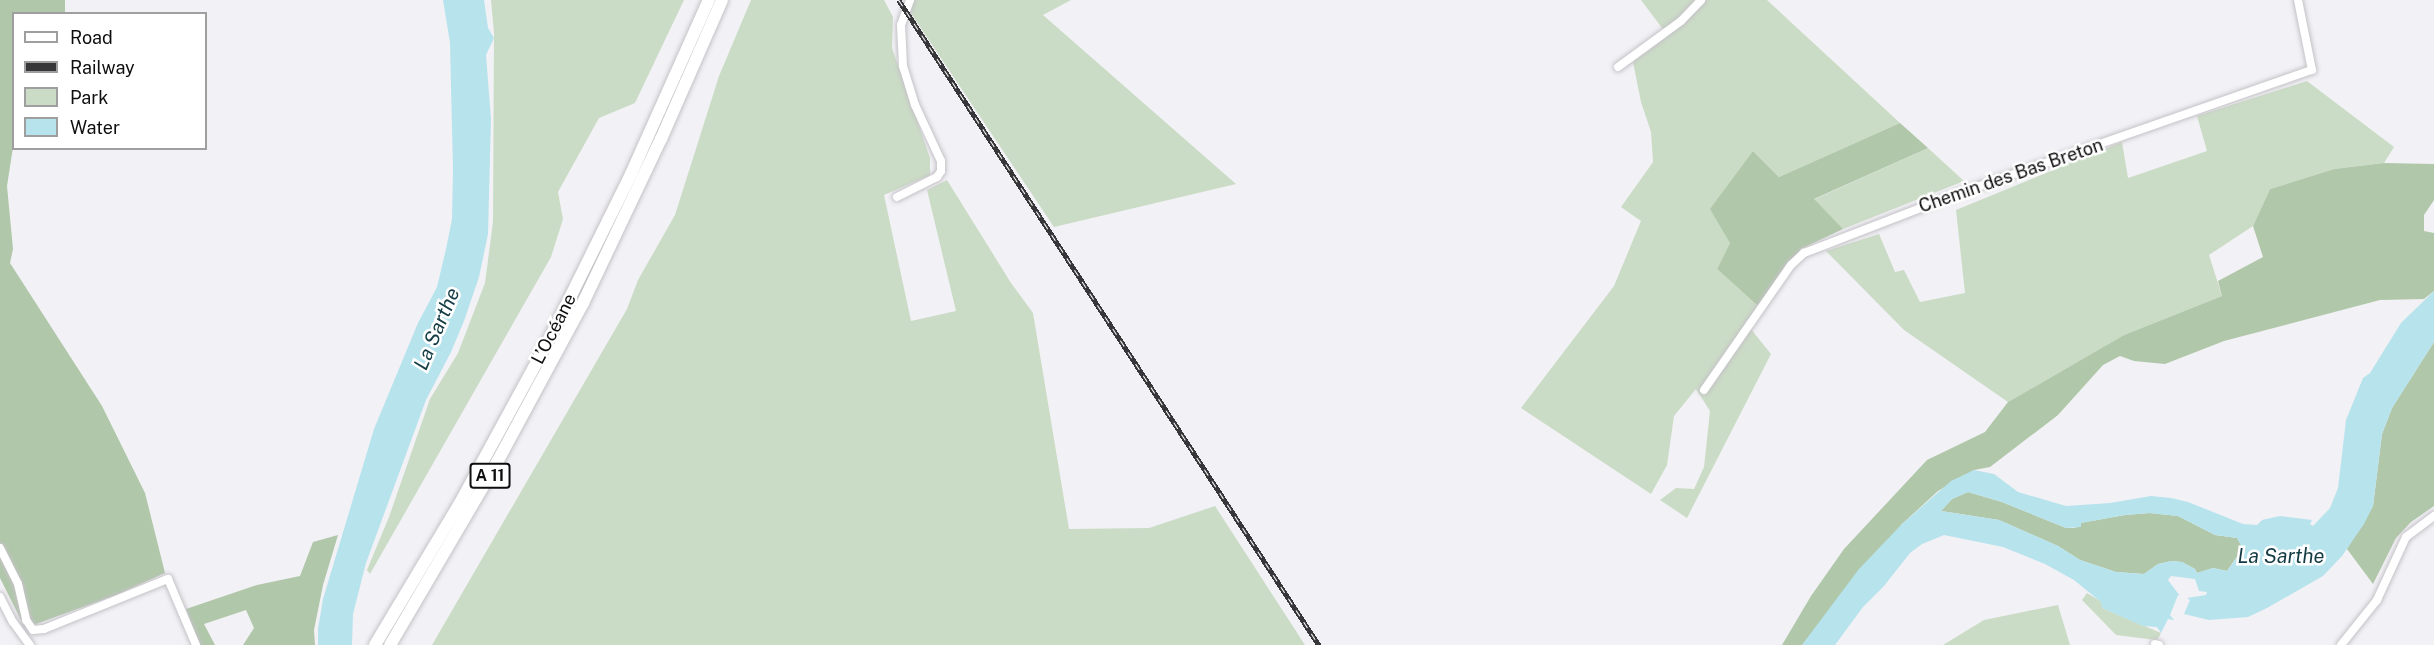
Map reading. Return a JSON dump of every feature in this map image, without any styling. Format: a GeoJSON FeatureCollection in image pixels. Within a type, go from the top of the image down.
{"type":"FeatureCollection","features":[{"type":"Feature","properties":{"kind":"highway","name":"L’Océane"},"geometry":{"type":"LineString","coordinates":[[390,645],[486,481],[583,303],[722,0]]}},
{"type":"Feature","properties":{"kind":"highway","name":"L’Océane"},"geometry":{"type":"LineString","coordinates":[[375,645],[480,468],[569,299],[602,235],[707,2]]}},
{"type":"Feature","properties":{"kind":"street"},"geometry":{"type":"LineString","coordinates":[[897,197],[937,177],[942,171],[941,161],[915,105],[903,66],[901,25],[910,0]]}},
{"type":"Feature","properties":{"kind":"street"},"geometry":{"type":"LineString","coordinates":[[1618,67],[1681,21],[1701,0]]}},
{"type":"Feature","properties":{"kind":"street","name":"Chemin des Bas Breton"},"geometry":{"type":"LineString","coordinates":[[1704,390],[1791,265],[1804,253],[1946,198],[2312,70],[2298,0]]}},
{"type":"Feature","properties":{"kind":"street"},"geometry":{"type":"LineString","coordinates":[[2341,645],[2377,600],[2406,537],[2434,516]]}},
{"type":"Feature","properties":{"kind":"street"},"geometry":{"type":"LineString","coordinates":[[0,548],[18,584],[26,620],[33,630],[45,629],[168,579],[196,645]]}},
{"type":"Feature","properties":{"kind":"street"},"geometry":{"type":"LineString","coordinates":[[0,597],[13,622],[30,645]]}},
{"type":"Feature","properties":{"kind":"green space"},"geometry":{"type":"Polygon","coordinates":[[[0,0],[65,0],[65,12],[12,12],[13,150],[7,186],[13,249],[10,263],[102,406],[145,493],[165,573],[116,595],[25,628],[0,578],[0,0]]]}},
{"type":"Feature","properties":{"kind":"green space"},"geometry":{"type":"Polygon","coordinates":[[[491,0],[684,0],[635,103],[599,118],[558,192],[563,219],[551,257],[370,574],[367,570],[389,517],[430,399],[458,353],[485,283],[493,222],[494,33],[491,0]]]}},
{"type":"Feature","properties":{"kind":"green space"},"geometry":{"type":"Polygon","coordinates":[[[751,0],[884,0],[893,17],[892,48],[930,158],[930,175],[884,195],[911,321],[956,311],[927,190],[947,180],[1011,283],[1033,313],[1069,529],[1149,528],[1215,506],[1305,645],[432,645],[627,309],[638,280],[675,215],[719,76],[751,0]]]}},
{"type":"Feature","properties":{"kind":"green space"},"geometry":{"type":"Polygon","coordinates":[[[913,0],[1071,0],[1043,15],[1236,184],[1054,227],[910,12],[913,0]]]}},
{"type":"Feature","properties":{"kind":"green space"},"geometry":{"type":"Polygon","coordinates":[[[1641,0],[1767,0],[1900,123],[1779,177],[1753,151],[1730,243],[1717,269],[1758,306],[1746,323],[1771,354],[1687,518],[1660,500],[1676,488],[1694,489],[1704,467],[1710,411],[1696,389],[1674,416],[1667,465],[1651,494],[1521,408],[1614,286],[1641,221],[1621,207],[1653,162],[1651,132],[1641,102],[1633,62],[1668,36],[1641,0]]]}},
{"type":"Feature","properties":{"kind":"green space"},"geometry":{"type":"Polygon","coordinates":[[[2307,81],[2394,147],[2384,163],[2334,169],[2270,189],[2253,226],[2209,255],[2222,296],[2124,335],[2008,402],[1904,330],[1826,251],[1879,234],[1895,272],[1904,270],[1920,302],[1965,293],[1956,210],[2122,142],[2128,178],[2207,151],[2197,116],[2307,81]]]}},
{"type":"Feature","properties":{"kind":"green space"},"geometry":{"type":"Polygon","coordinates":[[[1900,123],[1928,148],[1814,199],[1843,229],[1801,249],[1758,306],[1717,269],[1730,243],[1710,209],[1753,151],[1779,177],[1900,123]]]}},
{"type":"Feature","properties":{"kind":"green space"},"geometry":{"type":"Polygon","coordinates":[[[1928,148],[1964,181],[1843,229],[1813,200],[1928,148]]]}},
{"type":"Feature","properties":{"kind":"green space"},"geometry":{"type":"Polygon","coordinates":[[[2384,163],[2434,164],[2434,200],[2424,215],[2424,231],[2434,233],[2434,291],[2424,299],[2380,300],[2224,341],[2165,364],[2134,361],[2120,356],[2103,365],[2058,415],[1990,467],[1974,470],[1938,491],[1902,524],[1802,645],[1782,645],[1811,596],[1844,549],[1927,460],[1985,432],[2008,402],[2124,335],[2222,296],[2218,281],[2263,257],[2253,226],[2270,189],[2334,169],[2384,163]]]}},
{"type":"Feature","properties":{"kind":"green space"},"geometry":{"type":"Polygon","coordinates":[[[2434,342],[2434,506],[2411,522],[2396,538],[2373,584],[2347,549],[2373,506],[2382,434],[2392,408],[2434,342]]]}},
{"type":"Feature","properties":{"kind":"green space"},"geometry":{"type":"Polygon","coordinates":[[[1968,492],[2002,502],[2066,528],[2081,526],[2080,523],[2125,515],[2150,513],[2178,516],[2215,535],[2237,538],[2243,548],[2227,571],[2213,568],[2197,573],[2195,569],[2182,562],[2172,561],[2158,564],[2144,574],[2116,572],[2080,560],[2058,546],[1999,520],[1941,511],[1952,499],[1968,492]]]}},
{"type":"Feature","properties":{"kind":"green space"},"geometry":{"type":"Polygon","coordinates":[[[338,535],[323,585],[314,630],[315,645],[243,645],[254,628],[246,610],[204,624],[215,645],[199,645],[186,609],[257,585],[300,576],[313,542],[338,535]]]}},
{"type":"Feature","properties":{"kind":"green space"},"geometry":{"type":"Polygon","coordinates":[[[2087,593],[2102,602],[2102,608],[2161,633],[2159,637],[2156,640],[2116,635],[2082,600],[2087,593]]]}},
{"type":"Feature","properties":{"kind":"green space"},"geometry":{"type":"Polygon","coordinates":[[[2058,605],[2070,645],[1943,645],[1984,620],[2058,605]]]}},
{"type":"Feature","properties":{"kind":"water","name":"La Sarthe"},"geometry":{"type":"Polygon","coordinates":[[[443,0],[484,0],[488,28],[494,38],[486,55],[491,119],[488,234],[479,277],[464,321],[426,400],[366,563],[353,614],[352,645],[318,645],[323,599],[374,429],[418,323],[437,287],[452,219],[450,43],[443,0]]]}},
{"type":"Feature","properties":{"kind":"water","name":"La Sarthe"},"geometry":{"type":"Polygon","coordinates":[[[2434,291],[2434,342],[2392,408],[2382,434],[2373,506],[2364,524],[2342,556],[2323,576],[2267,608],[2248,617],[2209,620],[2184,614],[2190,600],[2187,598],[2206,595],[2207,592],[2199,591],[2195,579],[2171,576],[2168,580],[2180,596],[2178,595],[2170,615],[2174,620],[2168,619],[2161,633],[2157,627],[2143,626],[2102,608],[2101,602],[2074,580],[2045,564],[2003,547],[1944,535],[1922,544],[1910,553],[1884,586],[1863,607],[1835,645],[1802,645],[1859,569],[1902,524],[1951,481],[1974,470],[1994,474],[2018,492],[2066,506],[2110,503],[2151,496],[2188,502],[2243,524],[2257,525],[2262,520],[2280,516],[2312,520],[2310,524],[2313,526],[2330,508],[2338,488],[2346,420],[2363,378],[2370,373],[2401,323],[2434,291]],[[1968,492],[1952,499],[1941,511],[1999,520],[2058,546],[2080,560],[2116,572],[2144,574],[2158,564],[2172,561],[2182,562],[2195,569],[2197,573],[2213,568],[2227,571],[2243,549],[2237,538],[2215,535],[2178,516],[2149,513],[2125,515],[2081,523],[2081,527],[2066,528],[2002,502],[1968,492]]]}},
{"type":"Feature","properties":{"kind":"railway"},"geometry":{"type":"LineString","coordinates":[[899,0],[1319,645]]}}]}
